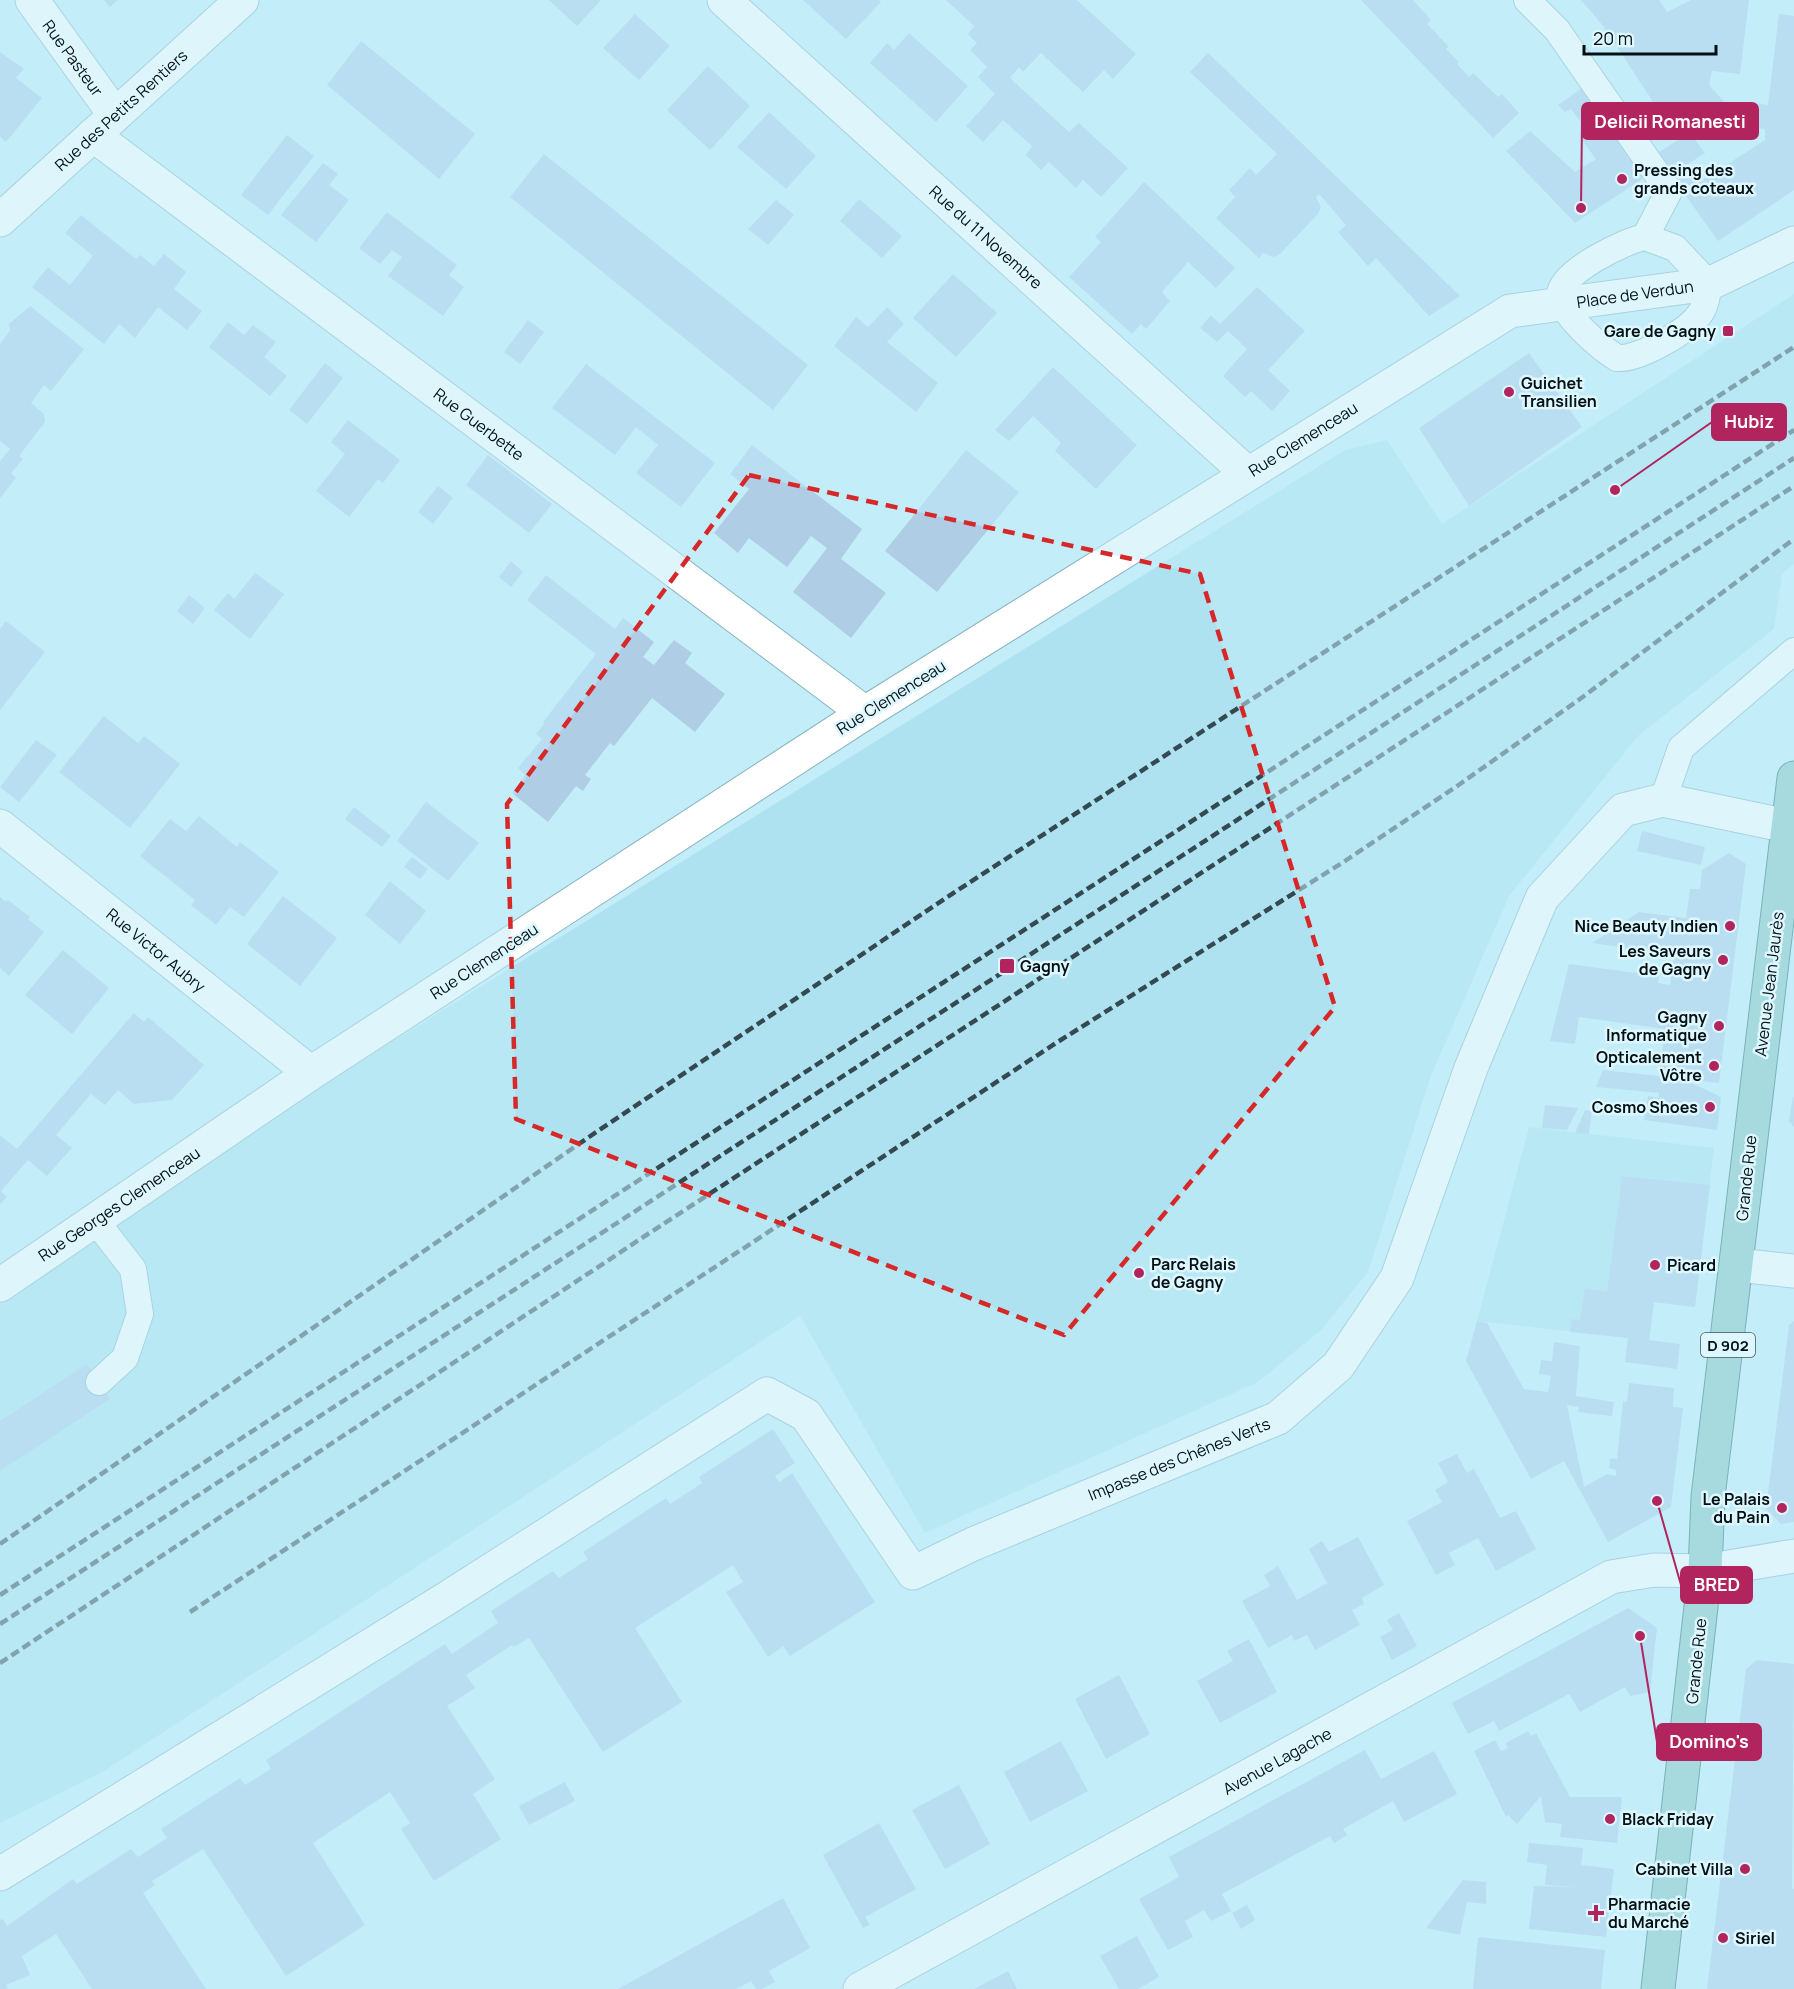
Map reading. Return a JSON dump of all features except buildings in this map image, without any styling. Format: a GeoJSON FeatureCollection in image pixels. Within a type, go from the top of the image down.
{"type":"FeatureCollection","features":[{"type":"Feature","properties":{"kind":"main road","name":"Avenue Jean Jaurès"},"geometry":{"type":"LineString","coordinates":[[1753,1118],[1794,778]]}},
{"type":"Feature","properties":{"kind":"main road","name":"Grande Rue"},"geometry":{"type":"LineString","coordinates":[[1658,1989],[1705,1571],[1708,1497],[1753,1118]]}},
{"type":"Feature","properties":{"kind":"street","name":"Rue Pasteur"},"geometry":{"type":"LineString","coordinates":[[32,0],[104,125]]}},
{"type":"Feature","properties":{"kind":"street","name":"Rue des Petits Rentiers"},"geometry":{"type":"LineString","coordinates":[[0,220],[242,0]]}},
{"type":"Feature","properties":{"kind":"street","name":"Rue du 11 Novembre"},"geometry":{"type":"LineString","coordinates":[[724,0],[1248,474]]}},
{"type":"Feature","properties":{"kind":"street","name":"Rue Guerbette"},"geometry":{"type":"LineString","coordinates":[[104,125],[866,713]]}},
{"type":"Feature","properties":{"kind":"street","name":"Place de Verdun"},"geometry":{"type":"LineString","coordinates":[[1562,304],[1709,284],[1794,243]]}},
{"type":"Feature","properties":{"kind":"street","name":"Rue Clemenceau"},"geometry":{"type":"LineString","coordinates":[[237,1124],[866,713],[1510,311],[1562,304]]}},
{"type":"Feature","properties":{"kind":"street"},"geometry":{"type":"LineString","coordinates":[[1663,800],[1788,826]]}},
{"type":"Feature","properties":{"kind":"street","name":"Impasse des Chênes Verts"},"geometry":{"type":"LineString","coordinates":[[0,1874],[444,1600],[766,1394],[806,1415],[913,1573],[943,1558],[1278,1418],[1338,1366],[1397,1278],[1464,1088],[1542,898],[1623,810],[1663,800]]}},
{"type":"Feature","properties":{"kind":"street","name":"Rue Victor Aubry"},"geometry":{"type":"LineString","coordinates":[[0,826],[311,1074]]}},
{"type":"Feature","properties":{"kind":"street","name":"Rue Georges Clemenceau"},"geometry":{"type":"LineString","coordinates":[[0,1285],[237,1124]]}},
{"type":"Feature","properties":{"kind":"street"},"geometry":{"type":"LineString","coordinates":[[1737,1264],[1794,1271]]}},
{"type":"Feature","properties":{"kind":"street","name":"Avenue Lagache"},"geometry":{"type":"LineString","coordinates":[[860,1989],[1611,1577],[1654,1570],[1705,1571],[1794,1556]]}},
{"type":"Feature","properties":{"kind":"lane"},"geometry":{"type":"LineString","coordinates":[[1527,0],[1557,30],[1669,190],[1645,237]]}},
{"type":"Feature","properties":{"kind":"lane","name":"Place de Verdun"},"geometry":{"type":"LineString","coordinates":[[1645,237],[1675,248],[1709,284],[1700,315],[1638,356],[1627,359],[1617,358],[1604,350],[1562,304],[1560,293],[1565,282],[1621,244],[1645,237]]}},
{"type":"Feature","properties":{"kind":"lane"},"geometry":{"type":"LineString","coordinates":[[1663,800],[1681,748],[1794,651]]}},
{"type":"Feature","properties":{"kind":"lane"},"geometry":{"type":"LineString","coordinates":[[95,1220],[133,1269],[140,1314],[125,1358],[99,1383]]}},
{"type":"Feature","properties":{"kind":"highlighted area"},"geometry":{"type":"Polygon","coordinates":[[[749,475],[1200,574],[1335,1007],[1064,1335],[516,1119],[507,804],[749,475]]]}},
{"type":"Feature","properties":{"kind":"shaded area"},"geometry":{"type":"Polygon","coordinates":[[[1794,294],[1794,564],[1782,574],[1774,629],[1638,736],[1509,896],[1431,1076],[1368,1272],[1322,1329],[1258,1382],[925,1533],[800,1316],[104,1771],[0,1823],[0,1285],[1345,450],[1387,440],[1442,524],[1794,294]]]}},
{"type":"Feature","properties":{"kind":"shaded area","name":"Picard"},"geometry":{"type":"Polygon","coordinates":[[[1529,1127],[1714,1148],[1695,1307],[1654,1302],[1649,1340],[1477,1321],[1529,1127]]]}},
{"type":"Feature","properties":{"kind":"railway"},"geometry":{"type":"LineString","coordinates":[[0,1544],[589,1137],[958,890],[1794,347]]}},
{"type":"Feature","properties":{"kind":"railway"},"geometry":{"type":"LineString","coordinates":[[0,1595],[1794,430]]}},
{"type":"Feature","properties":{"kind":"railway"},"geometry":{"type":"LineString","coordinates":[[0,1624],[1794,458]]}},
{"type":"Feature","properties":{"kind":"railway"},"geometry":{"type":"LineString","coordinates":[[0,1663],[648,1234],[1794,486]]}},
{"type":"Feature","properties":{"kind":"railway"},"geometry":{"type":"LineString","coordinates":[[190,1612],[1056,1043],[1345,861],[1460,784],[1580,699],[1794,539]]}},
{"type":"Feature","properties":{"kind":"place","name":"Pressing des grands coteaux"},"geometry":{"type":"Point","coordinates":[1622,179]}},
{"type":"Feature","properties":{"kind":"place","name":"Delicii Romanesti"},"geometry":{"type":"Point","coordinates":[1581,208]}},
{"type":"Feature","properties":{"kind":"place","name":"Gare de Gagny"},"geometry":{"type":"Point","coordinates":[1728,331]}},
{"type":"Feature","properties":{"kind":"place","name":"Guichet Transilien"},"geometry":{"type":"Point","coordinates":[1509,392]}},
{"type":"Feature","properties":{"kind":"place","name":"Hubiz"},"geometry":{"type":"Point","coordinates":[1615,490]}},
{"type":"Feature","properties":{"kind":"place","name":"Nice Beauty Indien"},"geometry":{"type":"Point","coordinates":[1730,926]}},
{"type":"Feature","properties":{"kind":"place","name":"Les Saveurs de Gagny"},"geometry":{"type":"Point","coordinates":[1723,960]}},
{"type":"Feature","properties":{"kind":"place","name":"Gagny"},"geometry":{"type":"Point","coordinates":[1007,966]}},
{"type":"Feature","properties":{"kind":"place","name":"Gagny Informatique"},"geometry":{"type":"Point","coordinates":[1719,1026]}},
{"type":"Feature","properties":{"kind":"place","name":"Opticalement Vôtre"},"geometry":{"type":"Point","coordinates":[1714,1066]}},
{"type":"Feature","properties":{"kind":"place","name":"Cosmo Shoes"},"geometry":{"type":"Point","coordinates":[1710,1107]}},
{"type":"Feature","properties":{"kind":"place","name":"Picard"},"geometry":{"type":"Point","coordinates":[1655,1265]}},
{"type":"Feature","properties":{"kind":"place","name":"Parc Relais de Gagny"},"geometry":{"type":"Point","coordinates":[1139,1273]}},
{"type":"Feature","properties":{"kind":"place","name":"BRED"},"geometry":{"type":"Point","coordinates":[1657,1501]}},
{"type":"Feature","properties":{"kind":"place","name":"Le Palais du Pain"},"geometry":{"type":"Point","coordinates":[1782,1508]}},
{"type":"Feature","properties":{"kind":"place","name":"Domino's"},"geometry":{"type":"Point","coordinates":[1640,1636]}},
{"type":"Feature","properties":{"kind":"place","name":"Black Friday"},"geometry":{"type":"Point","coordinates":[1610,1819]}},
{"type":"Feature","properties":{"kind":"place","name":"Cabinet Villa"},"geometry":{"type":"Point","coordinates":[1745,1869]}},
{"type":"Feature","properties":{"kind":"place","name":"Pharmacie du Marché"},"geometry":{"type":"Point","coordinates":[1596,1913]}},
{"type":"Feature","properties":{"kind":"place","name":"Siriel"},"geometry":{"type":"Point","coordinates":[1723,1938]}}]}
